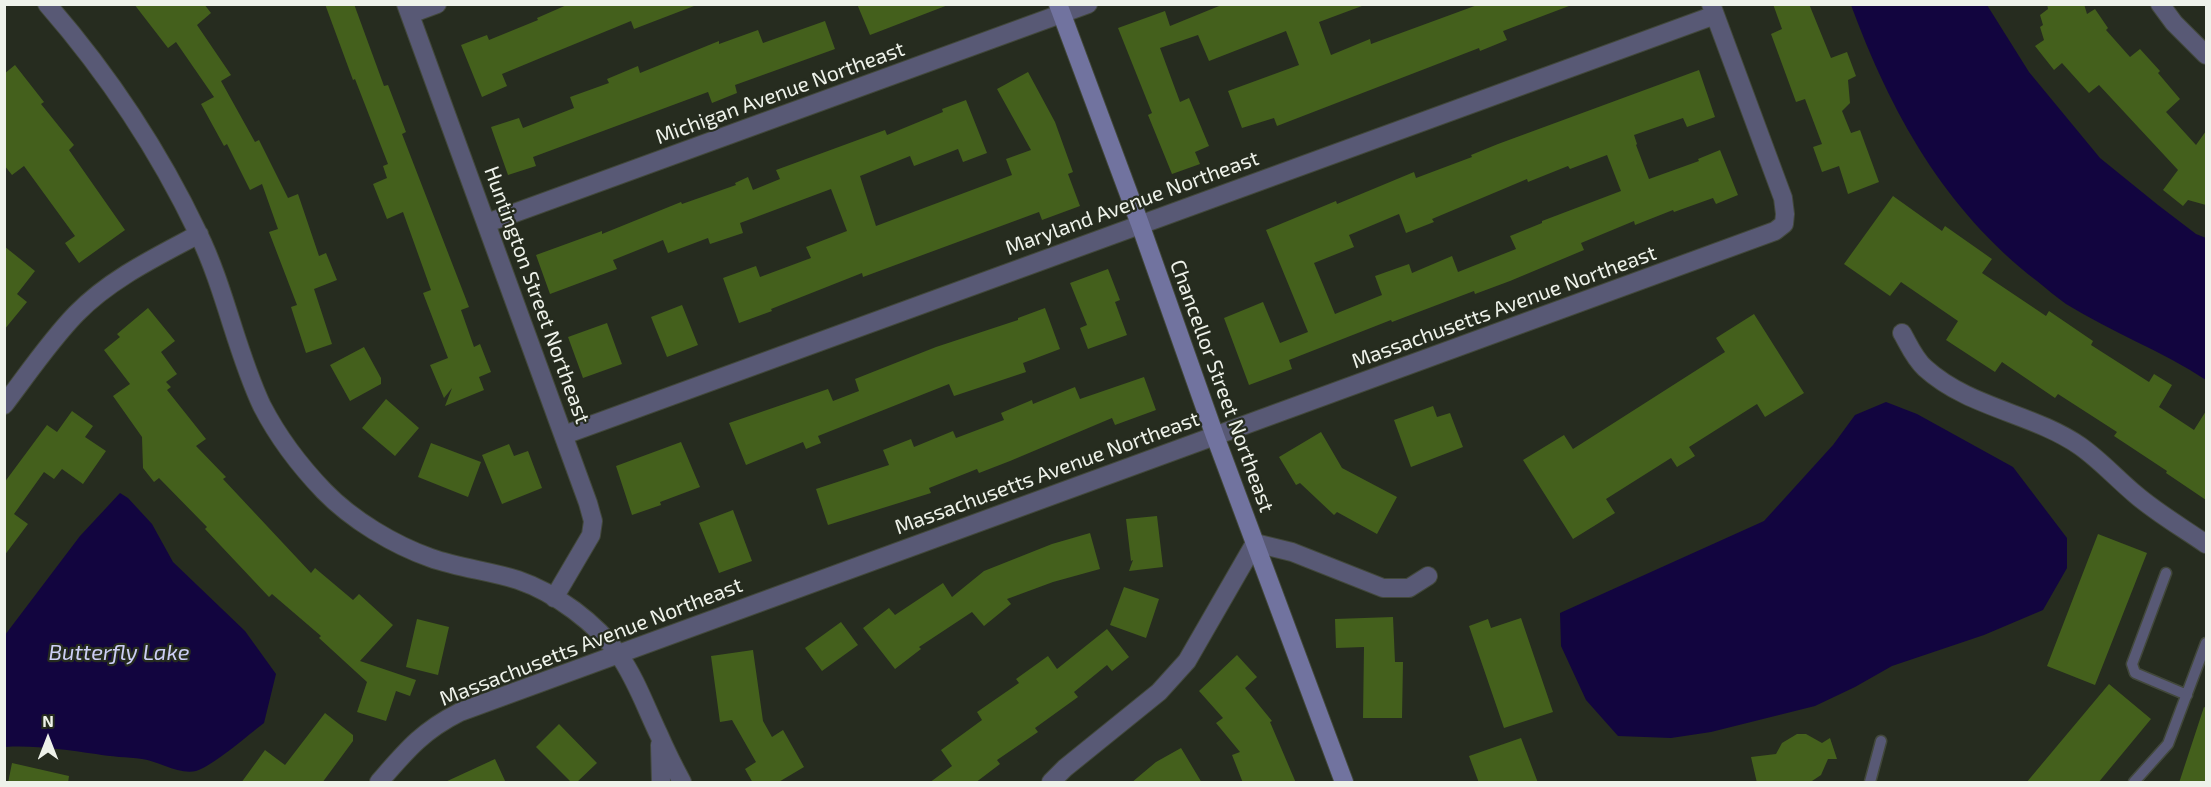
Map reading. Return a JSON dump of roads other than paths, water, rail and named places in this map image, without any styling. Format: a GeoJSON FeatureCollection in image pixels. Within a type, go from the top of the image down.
{"type":"FeatureCollection","features":[{"type":"Feature","properties":{"kind":"street"},"geometry":{"type":"LineString","coordinates":[[47,4],[103,71],[134,117],[199,234],[262,405],[281,438],[303,468],[327,493],[376,530],[404,546],[430,558],[518,580],[554,597],[599,632],[619,655],[638,687],[682,783]]}},
{"type":"Feature","properties":{"kind":"street"},"geometry":{"type":"LineString","coordinates":[[408,9],[437,4]]}},
{"type":"Feature","properties":{"kind":"street","name":"Michigan Avenue Northeast"},"geometry":{"type":"LineString","coordinates":[[487,223],[1060,9],[1088,4]]}},
{"type":"Feature","properties":{"kind":"street"},"geometry":{"type":"LineString","coordinates":[[2160,4],[2174,23],[2206,55]]}},
{"type":"Feature","properties":{"kind":"street","name":"Huntington Street Northeast"},"geometry":{"type":"LineString","coordinates":[[408,9],[564,435],[593,521],[585,548],[554,597]]}},
{"type":"Feature","properties":{"kind":"street","name":"Chancellor Street Northeast"},"geometry":{"type":"LineString","coordinates":[[1060,9],[1344,783]]}},
{"type":"Feature","properties":{"kind":"street","name":"Maryland Avenue Northeast"},"geometry":{"type":"LineString","coordinates":[[564,435],[1140,224],[1713,10]]}},
{"type":"Feature","properties":{"kind":"street","name":"Massachusetts Avenue Northeast"},"geometry":{"type":"LineString","coordinates":[[379,783],[417,740],[436,724],[479,704],[619,655],[1775,231],[1784,224],[1783,198],[1713,10]]}},
{"type":"Feature","properties":{"kind":"street"},"geometry":{"type":"LineString","coordinates":[[4,405],[75,315],[98,294],[132,271],[199,234]]}},
{"type":"Feature","properties":{"kind":"street"},"geometry":{"type":"LineString","coordinates":[[1902,333],[1923,367],[1945,384],[2079,445],[2136,495],[2206,544]]}},
{"type":"Feature","properties":{"kind":"street"},"geometry":{"type":"LineString","coordinates":[[1051,783],[1065,768],[1159,692],[1187,662],[1255,543],[1314,560],[1383,588],[1409,588],[1428,576]]}},
{"type":"Feature","properties":{"kind":"street"},"geometry":{"type":"LineString","coordinates":[[660,738],[661,783]]}},
{"type":"Feature","properties":{"kind":"lane"},"geometry":{"type":"LineString","coordinates":[[2166,573],[2132,664],[2135,673],[2187,695]]}},
{"type":"Feature","properties":{"kind":"lane"},"geometry":{"type":"LineString","coordinates":[[2134,783],[2168,744],[2206,643]]}},
{"type":"Feature","properties":{"kind":"lane"},"geometry":{"type":"LineString","coordinates":[[1870,783],[1881,741]]}},
{"type":"Feature","properties":{"kind":"water"},"geometry":{"type":"Polygon","coordinates":[[[1851,5],[1987,5],[2029,72],[2100,158],[2196,234],[2206,238],[2206,380],[2066,304],[2004,253],[1974,223],[1948,191],[1903,121],[1884,84],[1851,5]]]}},
{"type":"Feature","properties":{"kind":"water"},"geometry":{"type":"Polygon","coordinates":[[[1886,402],[1917,414],[2013,467],[2067,538],[2067,568],[2043,610],[1984,635],[1892,666],[1815,706],[1711,732],[1671,738],[1618,736],[1586,700],[1561,646],[1560,613],[1764,521],[1833,445],[1855,415],[1886,402]]]}},
{"type":"Feature","properties":{"kind":"water","name":"Butterfly Lake"},"geometry":{"type":"Polygon","coordinates":[[[120,493],[128,498],[152,524],[173,562],[245,631],[276,674],[264,723],[221,757],[196,771],[183,771],[142,759],[50,748],[5,747],[5,635],[80,536],[120,493]]]}}]}
